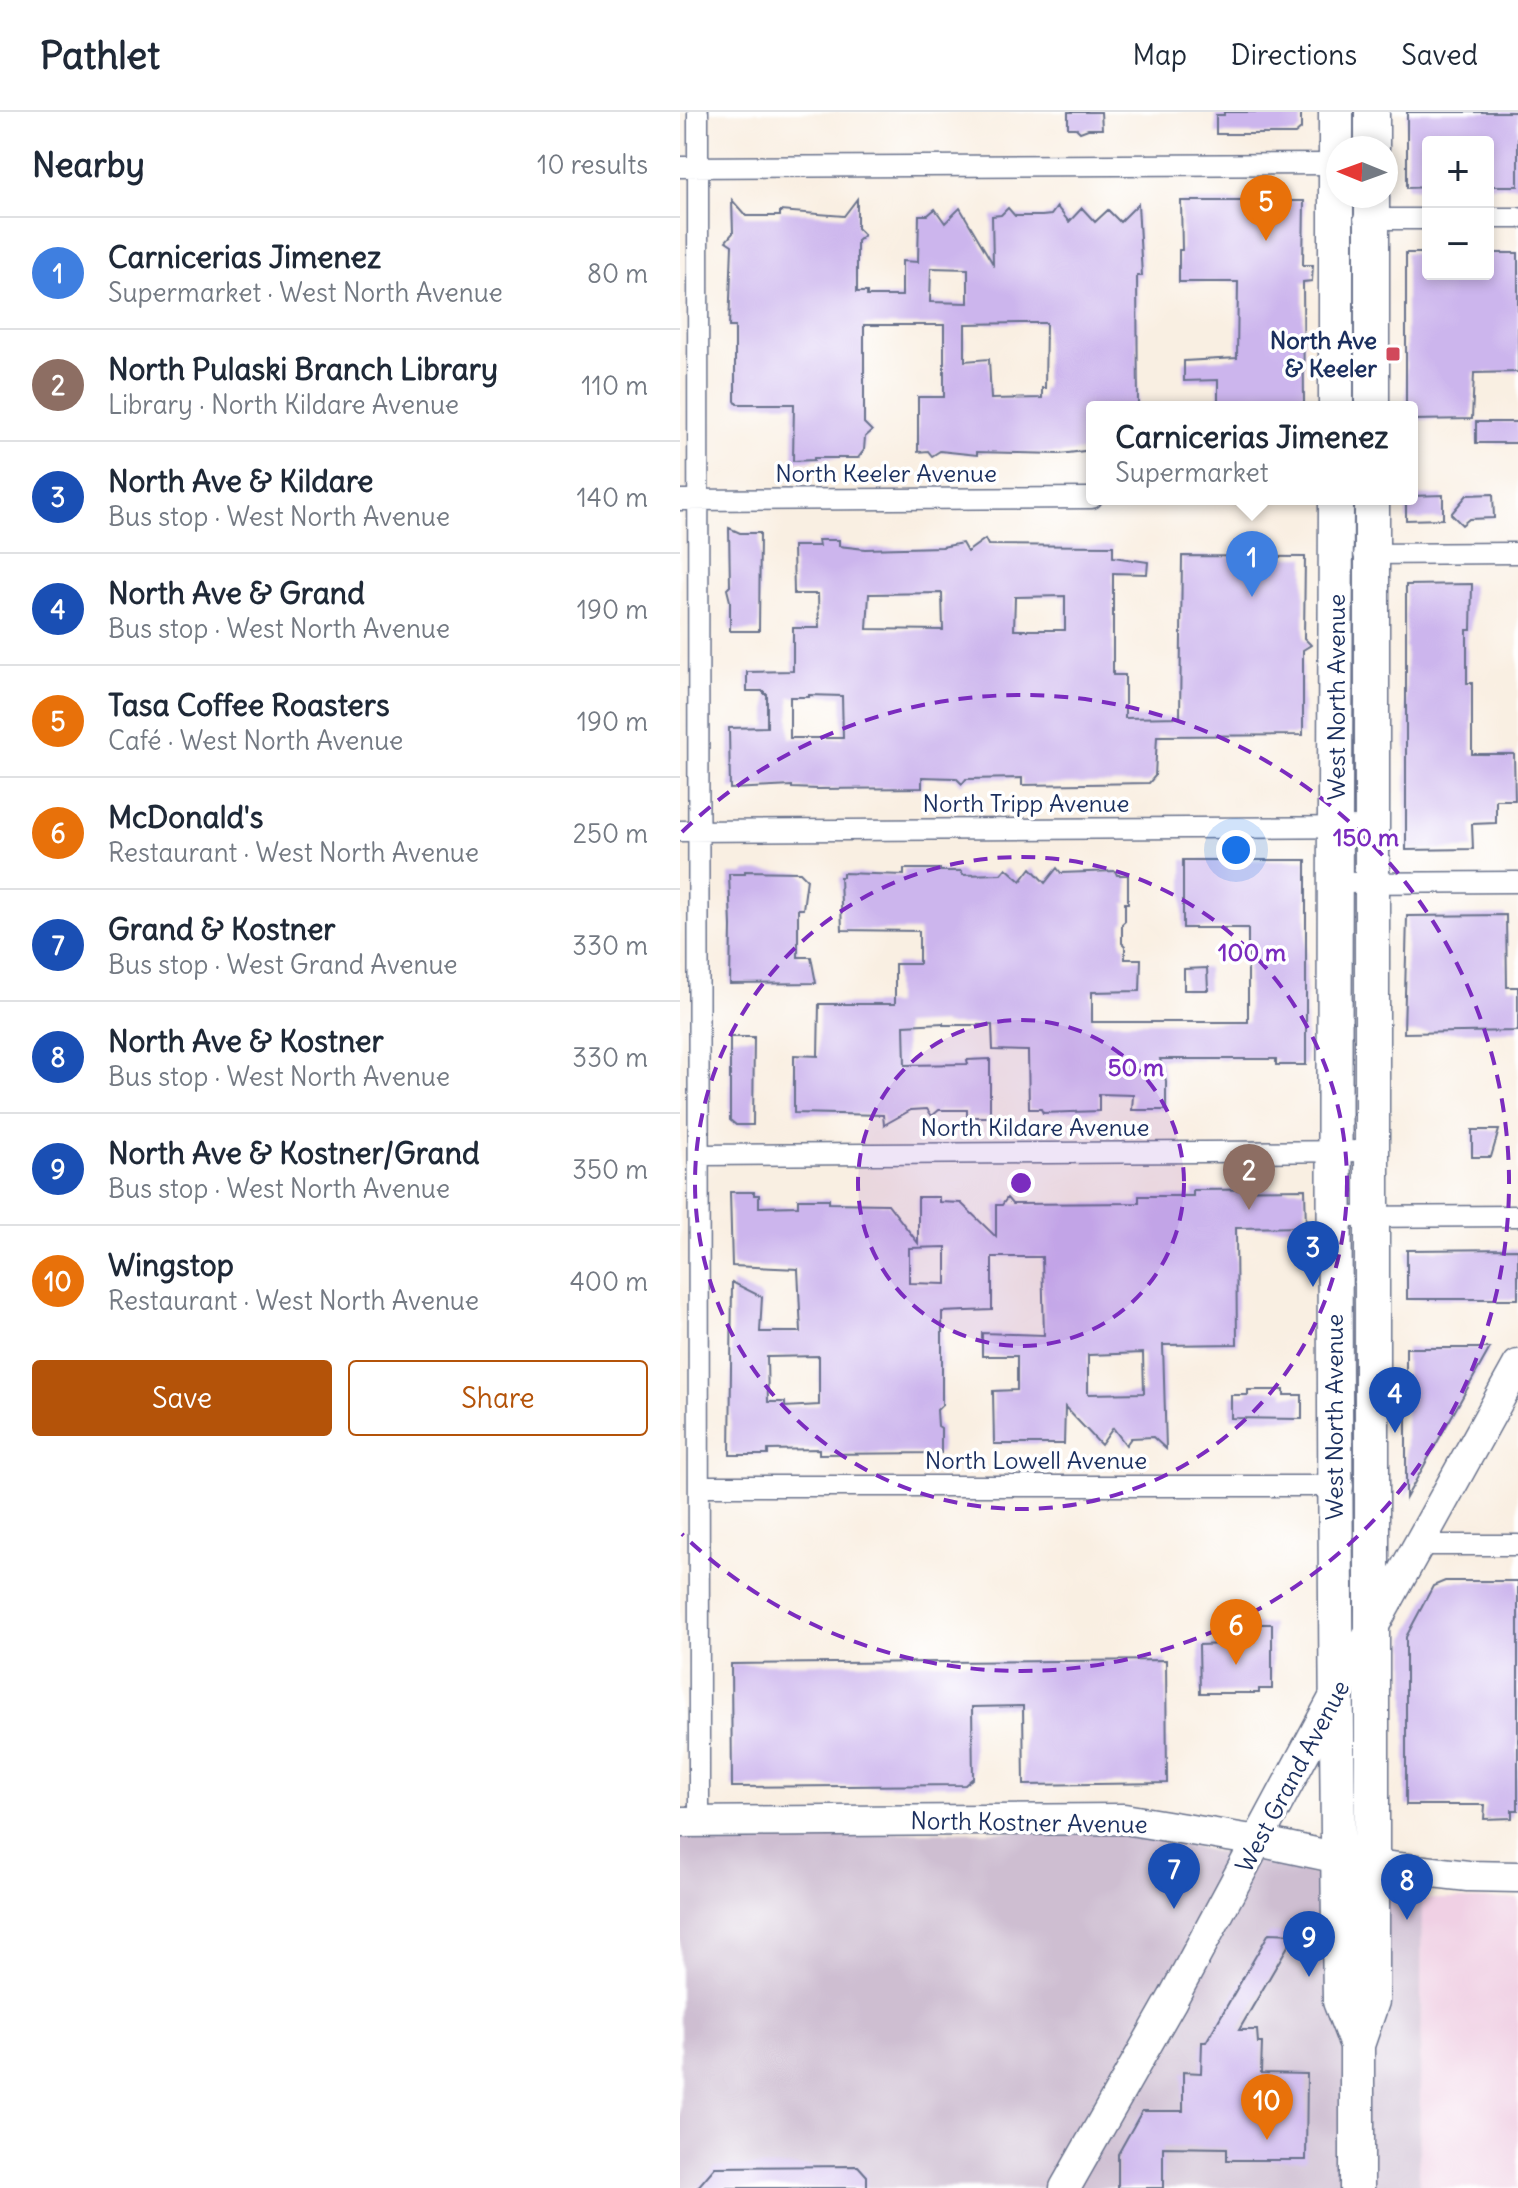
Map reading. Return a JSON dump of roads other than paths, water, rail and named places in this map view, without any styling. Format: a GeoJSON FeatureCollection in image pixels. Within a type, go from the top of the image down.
{"type":"FeatureCollection","features":[{"type":"Feature","properties":{"kind":"main road"},"geometry":{"type":"LineString","coordinates":[[1336,112],[1336,136]]}},
{"type":"Feature","properties":{"kind":"main road"},"geometry":{"type":"LineString","coordinates":[[1372,112],[1372,136]]}},
{"type":"Feature","properties":{"kind":"main road"},"geometry":{"type":"LineString","coordinates":[[1336,208],[1336,401]]}},
{"type":"Feature","properties":{"kind":"main road"},"geometry":{"type":"LineString","coordinates":[[1372,208],[1372,401]]}},
{"type":"Feature","properties":{"kind":"main road","name":"West North Avenue"},"geometry":{"type":"LineString","coordinates":[[1336,505],[1336,1694],[1356,1862]]}},
{"type":"Feature","properties":{"kind":"main road","name":"West North Avenue"},"geometry":{"type":"LineString","coordinates":[[1357,2188],[1357,2045],[1340,2001],[1356,1862],[1373,1627],[1372,505]]}},
{"type":"Feature","properties":{"kind":"main road","name":"West Grand Avenue"},"geometry":{"type":"LineString","coordinates":[[1065,2188],[1172,2000],[1336,1694],[1518,1365]]}},
{"type":"Feature","properties":{"kind":"main road","name":"North Kostner Avenue"},"geometry":{"type":"LineString","coordinates":[[690,1822],[1124,1819],[1258,1841],[1356,1862],[1468,1876],[1518,1877]]}},
{"type":"Feature","properties":{"kind":"street"},"geometry":{"type":"LineString","coordinates":[[690,1822],[699,1486],[699,1155],[689,831],[689,167],[698,112]]}},
{"type":"Feature","properties":{"kind":"street"},"geometry":{"type":"LineString","coordinates":[[689,167],[1326,164]]}},
{"type":"Feature","properties":{"kind":"street"},"geometry":{"type":"LineString","coordinates":[[1336,219],[1369,208]]}},
{"type":"Feature","properties":{"kind":"street"},"geometry":{"type":"LineString","coordinates":[[1377,208],[1422,218]]}},
{"type":"Feature","properties":{"kind":"street"},"geometry":{"type":"LineString","coordinates":[[1494,218],[1518,218]]}},
{"type":"Feature","properties":{"kind":"street","name":"North Keeler Avenue"},"geometry":{"type":"LineString","coordinates":[[689,500],[1086,498]]}},
{"type":"Feature","properties":{"kind":"street"},"geometry":{"type":"LineString","coordinates":[[1336,555],[1518,553]]}},
{"type":"Feature","properties":{"kind":"street","name":"North Tripp Avenue"},"geometry":{"type":"LineString","coordinates":[[689,831],[1372,827]]}},
{"type":"Feature","properties":{"kind":"street"},"geometry":{"type":"LineString","coordinates":[[1336,883],[1518,882]]}},
{"type":"Feature","properties":{"kind":"street","name":"North Kildare Avenue"},"geometry":{"type":"LineString","coordinates":[[699,1155],[1372,1151]]}},
{"type":"Feature","properties":{"kind":"street"},"geometry":{"type":"LineString","coordinates":[[1334,1217],[1518,1216]]}},
{"type":"Feature","properties":{"kind":"street","name":"North Lowell Avenue"},"geometry":{"type":"LineString","coordinates":[[699,1486],[1372,1486]]}},
{"type":"Feature","properties":{"kind":"street"},"geometry":{"type":"LineString","coordinates":[[1418,1545],[1518,1545]]}},
{"type":"Feature","properties":{"kind":"place","name":"Tasa Coffee Roasters"},"geometry":{"type":"Point","coordinates":[1266,241]}},
{"type":"Feature","properties":{"kind":"place","name":"North Ave & Keeler"},"geometry":{"type":"Point","coordinates":[1393,354]}},
{"type":"Feature","properties":{"kind":"place","name":"Carnicerias Jimenez"},"geometry":{"type":"Point","coordinates":[1252,597]}},
{"type":"Feature","properties":{"kind":"place","name":"North Pulaski Branch Library"},"geometry":{"type":"Point","coordinates":[1249,1210]}},
{"type":"Feature","properties":{"kind":"place","name":"North Ave & Kildare"},"geometry":{"type":"Point","coordinates":[1313,1287]}},
{"type":"Feature","properties":{"kind":"place","name":"North Ave & Grand"},"geometry":{"type":"Point","coordinates":[1395,1433]}},
{"type":"Feature","properties":{"kind":"place","name":"McDonald's"},"geometry":{"type":"Point","coordinates":[1236,1665]}},
{"type":"Feature","properties":{"kind":"place","name":"Grand & Kostner"},"geometry":{"type":"Point","coordinates":[1174,1909]}},
{"type":"Feature","properties":{"kind":"place","name":"North Ave & Kostner"},"geometry":{"type":"Point","coordinates":[1407,1920]}},
{"type":"Feature","properties":{"kind":"place","name":"North Ave & Kostner/Grand"},"geometry":{"type":"Point","coordinates":[1309,1977]}},
{"type":"Feature","properties":{"kind":"place","name":"Wingstop"},"geometry":{"type":"Point","coordinates":[1267,2140]}}]}
